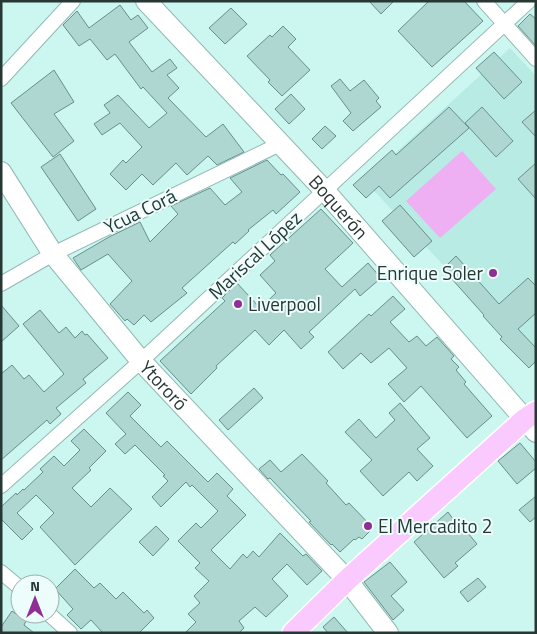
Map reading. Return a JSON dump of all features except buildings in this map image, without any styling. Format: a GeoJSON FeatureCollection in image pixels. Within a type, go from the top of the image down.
{"type":"FeatureCollection","features":[{"type":"Feature","properties":{"kind":"main road"},"geometry":{"type":"LineString","coordinates":[[293,633],[347,580],[533,416]]}},
{"type":"Feature","properties":{"kind":"street"},"geometry":{"type":"LineString","coordinates":[[1,79],[74,1]]}},
{"type":"Feature","properties":{"kind":"street","name":"Boquerón"},"geometry":{"type":"LineString","coordinates":[[146,1],[282,143],[533,416]]}},
{"type":"Feature","properties":{"kind":"street"},"geometry":{"type":"LineString","coordinates":[[484,1],[536,59]]}},
{"type":"Feature","properties":{"kind":"street","name":"Mariscal López"},"geometry":{"type":"LineString","coordinates":[[1,486],[141,361],[529,1]]}},
{"type":"Feature","properties":{"kind":"street","name":"Ycua Corá"},"geometry":{"type":"LineString","coordinates":[[1,284],[52,254],[282,143]]}},
{"type":"Feature","properties":{"kind":"street","name":"Ytororó"},"geometry":{"type":"LineString","coordinates":[[1,172],[52,254],[141,361],[347,580],[388,633]]}},
{"type":"Feature","properties":{"kind":"street"},"geometry":{"type":"LineString","coordinates":[[60,624],[70,633]]}},
{"type":"Feature","properties":{"kind":"shaded area","name":"Enrique Soler"},"geometry":{"type":"Polygon","coordinates":[[[510,48],[536,76],[536,365],[365,181],[510,48]]]}},
{"type":"Feature","properties":{"kind":"shaded area"},"geometry":{"type":"Polygon","coordinates":[[[462,151],[496,189],[440,238],[406,201],[462,151]]]}},
{"type":"Feature","properties":{"kind":"place","name":"Enrique Soler"},"geometry":{"type":"Point","coordinates":[493,273]}},
{"type":"Feature","properties":{"kind":"place","name":"Liverpool"},"geometry":{"type":"Point","coordinates":[238,304]}},
{"type":"Feature","properties":{"kind":"place","name":"El Mercadito 2"},"geometry":{"type":"Point","coordinates":[368,526]}}]}
